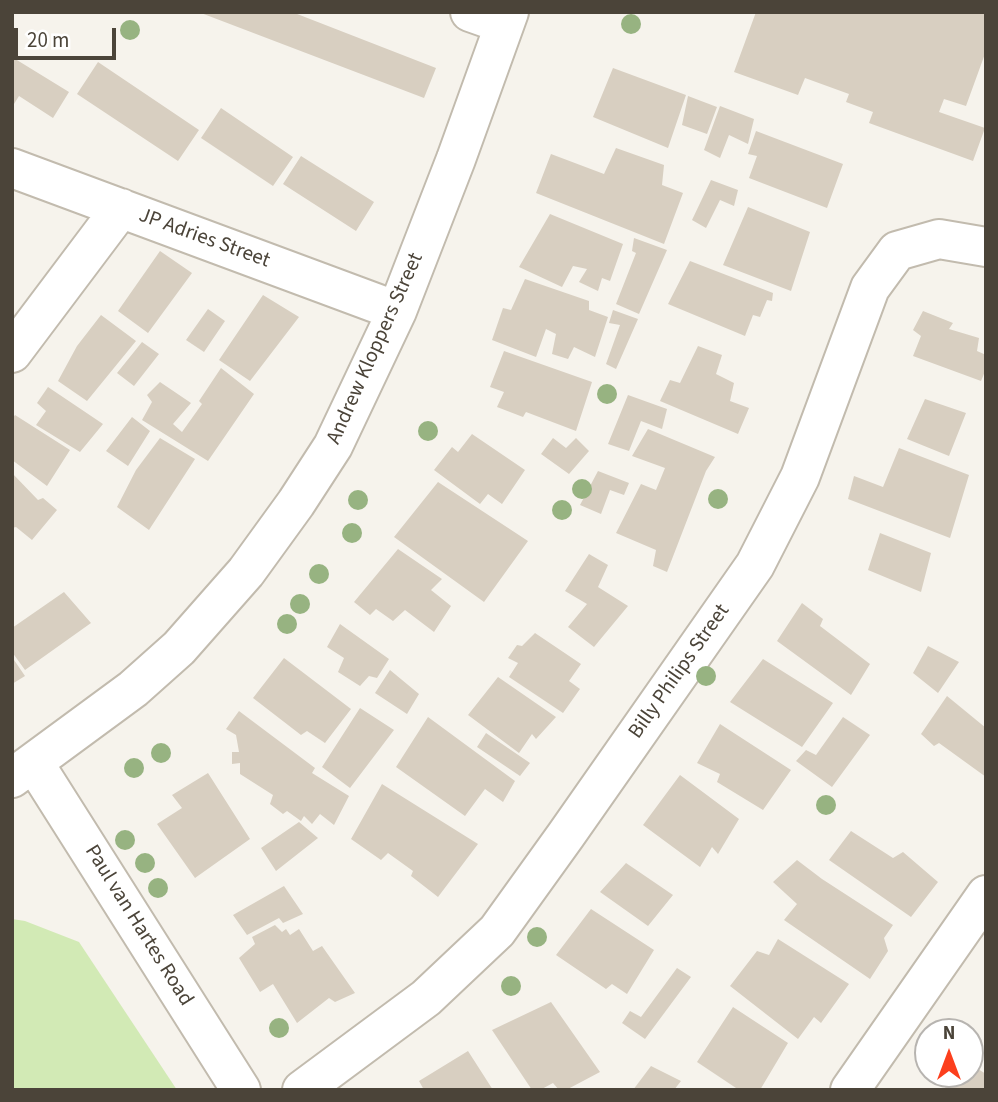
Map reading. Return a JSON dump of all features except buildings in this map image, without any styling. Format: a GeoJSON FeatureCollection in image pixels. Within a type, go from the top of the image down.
{"type":"FeatureCollection","features":[{"type":"Feature","properties":{"kind":"street","name":"Andrew Kloppers Street"},"geometry":{"type":"LineString","coordinates":[[23,771],[132,689],[179,648],[246,572],[333,446],[397,311],[456,159],[495,16]]}},
{"type":"Feature","properties":{"kind":"street","name":"JP Adries Street"},"geometry":{"type":"LineString","coordinates":[[12,168],[397,311]]}},
{"type":"Feature","properties":{"kind":"street"},"geometry":{"type":"LineString","coordinates":[[12,353],[121,208]]}},
{"type":"Feature","properties":{"kind":"street","name":"Billy Philips Street"},"geometry":{"type":"LineString","coordinates":[[302,1090],[426,998],[497,931],[566,835],[755,565],[800,477],[870,288],[897,251],[939,239],[986,247]]}},
{"type":"Feature","properties":{"kind":"street","name":"Paul van Hartes Road"},"geometry":{"type":"LineString","coordinates":[[23,771],[241,1090]]}},
{"type":"Feature","properties":{"kind":"street"},"geometry":{"type":"LineString","coordinates":[[850,1090],[986,895]]}},
{"type":"Feature","properties":{"kind":"green space"},"geometry":{"type":"Polygon","coordinates":[[[12,919],[25,921],[79,942],[177,1090],[12,1090],[12,919]]]}}]}
